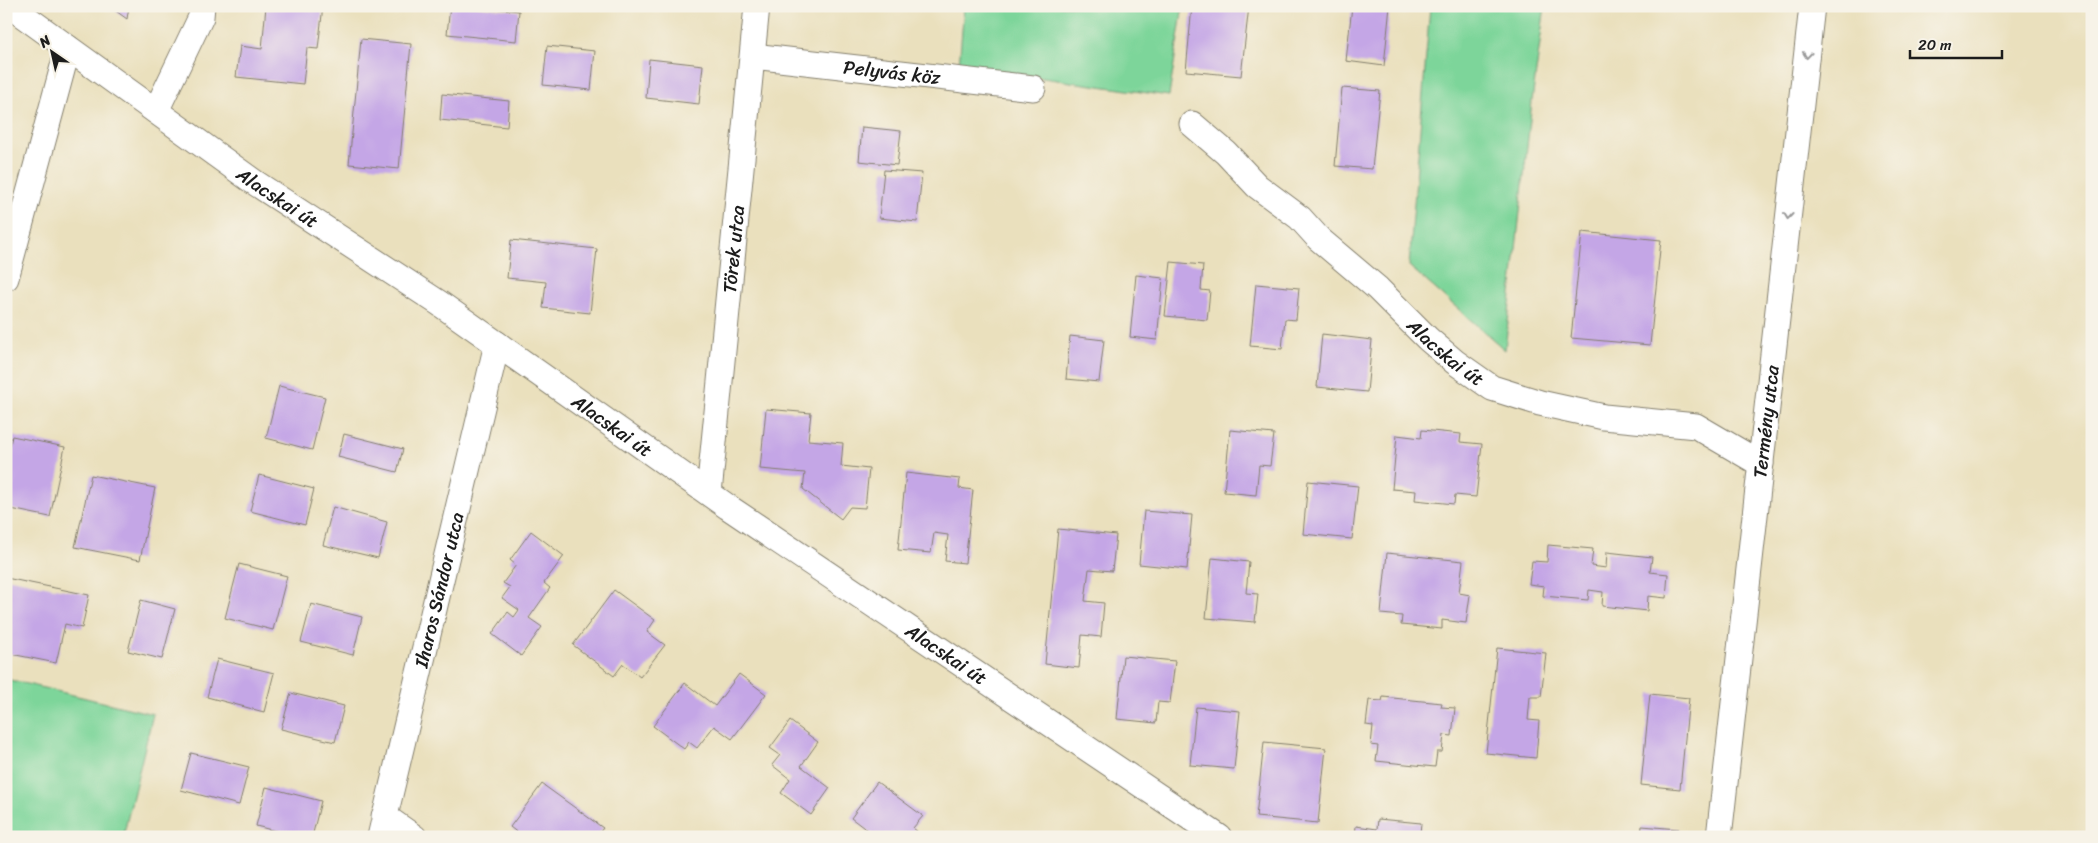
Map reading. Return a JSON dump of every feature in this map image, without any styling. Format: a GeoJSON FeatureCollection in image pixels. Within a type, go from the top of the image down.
{"type":"FeatureCollection","features":[{"type":"Feature","properties":{"kind":"street","name":"Alacskai út"},"geometry":{"type":"LineString","coordinates":[[10,6],[254,182],[439,303],[709,493],[1219,837]]}},
{"type":"Feature","properties":{"kind":"street"},"geometry":{"type":"LineString","coordinates":[[156,111],[201,17],[202,6]]}},
{"type":"Feature","properties":{"kind":"street","name":"Törek utca"},"geometry":{"type":"LineString","coordinates":[[709,493],[757,6]]}},
{"type":"Feature","properties":{"kind":"street","name":"Termény utca"},"geometry":{"type":"LineString","coordinates":[[1719,837],[1812,6]]}},
{"type":"Feature","properties":{"kind":"street"},"geometry":{"type":"LineString","coordinates":[[6,278],[68,48]]}},
{"type":"Feature","properties":{"kind":"street","name":"Pelyvás köz"},"geometry":{"type":"LineString","coordinates":[[752,56],[1033,88]]}},
{"type":"Feature","properties":{"kind":"street","name":"Alacskai út"},"geometry":{"type":"LineString","coordinates":[[1192,124],[1226,153],[1257,186],[1300,218],[1319,239],[1377,288],[1428,339],[1455,362],[1492,388],[1540,402],[1604,417],[1696,426],[1761,464]]}},
{"type":"Feature","properties":{"kind":"street","name":"Iharos Sándor utca"},"geometry":{"type":"LineString","coordinates":[[382,826],[497,344]]}},
{"type":"Feature","properties":{"kind":"street"},"geometry":{"type":"LineString","coordinates":[[382,826],[414,837]]}},
{"type":"Feature","properties":{"kind":"green space"},"geometry":{"type":"Polygon","coordinates":[[[964,6],[1183,6],[1169,96],[959,66],[964,6]]]}},
{"type":"Feature","properties":{"kind":"green space"},"geometry":{"type":"Polygon","coordinates":[[[1430,6],[1545,6],[1532,101],[1505,350],[1409,266],[1430,6]]]}},
{"type":"Feature","properties":{"kind":"green space"},"geometry":{"type":"Polygon","coordinates":[[[6,679],[153,714],[123,837],[6,837],[6,679]]]}},
{"type":"Feature","properties":{"kind":"building"},"geometry":{"type":"Polygon","coordinates":[[[109,6],[129,6],[127,19],[109,6]]]}},
{"type":"Feature","properties":{"kind":"building"},"geometry":{"type":"Polygon","coordinates":[[[266,6],[323,6],[318,49],[307,48],[303,84],[236,77],[240,46],[262,49],[266,6]]]}},
{"type":"Feature","properties":{"kind":"building"},"geometry":{"type":"Polygon","coordinates":[[[450,6],[474,6],[519,11],[516,41],[447,34],[450,6]]]}},
{"type":"Feature","properties":{"kind":"building"},"geometry":{"type":"Polygon","coordinates":[[[1192,6],[1223,9],[1223,6],[1249,6],[1241,76],[1186,71],[1192,6]]]}},
{"type":"Feature","properties":{"kind":"building"},"geometry":{"type":"Polygon","coordinates":[[[1352,6],[1390,6],[1384,66],[1346,61],[1352,6]]]}},
{"type":"Feature","properties":{"kind":"building"},"geometry":{"type":"Polygon","coordinates":[[[361,39],[411,44],[399,169],[349,164],[361,39]]]}},
{"type":"Feature","properties":{"kind":"building"},"geometry":{"type":"Polygon","coordinates":[[[547,46],[595,51],[591,90],[543,85],[547,46]]]}},
{"type":"Feature","properties":{"kind":"building"},"geometry":{"type":"Polygon","coordinates":[[[649,59],[703,65],[699,104],[646,98],[649,59]]]}},
{"type":"Feature","properties":{"kind":"building"},"geometry":{"type":"Polygon","coordinates":[[[1342,88],[1380,91],[1372,169],[1335,166],[1342,88]]]}},
{"type":"Feature","properties":{"kind":"building"},"geometry":{"type":"Polygon","coordinates":[[[442,94],[509,101],[507,127],[440,120],[442,94]]]}},
{"type":"Feature","properties":{"kind":"building"},"geometry":{"type":"Polygon","coordinates":[[[862,127],[901,131],[897,165],[859,161],[862,127]]]}},
{"type":"Feature","properties":{"kind":"building"},"geometry":{"type":"Polygon","coordinates":[[[884,170],[922,173],[917,222],[879,218],[884,170]]]}},
{"type":"Feature","properties":{"kind":"building"},"geometry":{"type":"Polygon","coordinates":[[[1582,232],[1661,240],[1650,345],[1571,338],[1582,232]]]}},
{"type":"Feature","properties":{"kind":"building"},"geometry":{"type":"Polygon","coordinates":[[[511,240],[597,249],[590,313],[543,308],[546,282],[507,278],[511,240]]]}},
{"type":"Feature","properties":{"kind":"building"},"geometry":{"type":"Polygon","coordinates":[[[1171,262],[1203,265],[1201,290],[1210,291],[1207,320],[1165,316],[1171,262]]]}},
{"type":"Feature","properties":{"kind":"building"},"geometry":{"type":"Polygon","coordinates":[[[1136,275],[1163,278],[1157,340],[1130,337],[1136,275]]]}},
{"type":"Feature","properties":{"kind":"building"},"geometry":{"type":"Polygon","coordinates":[[[1256,284],[1299,288],[1296,320],[1285,319],[1282,349],[1250,346],[1256,284]]]}},
{"type":"Feature","properties":{"kind":"building"},"geometry":{"type":"Polygon","coordinates":[[[1322,334],[1372,340],[1367,392],[1317,387],[1322,334]]]}},
{"type":"Feature","properties":{"kind":"building"},"geometry":{"type":"Polygon","coordinates":[[[1070,336],[1104,340],[1099,382],[1066,379],[1070,336]]]}},
{"type":"Feature","properties":{"kind":"building"},"geometry":{"type":"Polygon","coordinates":[[[279,386],[325,397],[312,450],[266,438],[279,386]]]}},
{"type":"Feature","properties":{"kind":"building"},"geometry":{"type":"Polygon","coordinates":[[[766,409],[811,413],[808,440],[843,443],[841,466],[869,469],[865,508],[850,507],[841,519],[803,489],[805,473],[760,469],[766,409]]]}},
{"type":"Feature","properties":{"kind":"building"},"geometry":{"type":"Polygon","coordinates":[[[1230,430],[1274,434],[1270,466],[1259,465],[1256,495],[1224,492],[1230,430]]]}},
{"type":"Feature","properties":{"kind":"building"},"geometry":{"type":"Polygon","coordinates":[[[1422,430],[1461,434],[1460,442],[1482,444],[1476,497],[1455,495],[1454,504],[1415,500],[1416,491],[1392,489],[1397,435],[1421,438],[1422,430]]]}},
{"type":"Feature","properties":{"kind":"building"},"geometry":{"type":"Polygon","coordinates":[[[344,434],[403,449],[397,472],[338,457],[344,434]]]}},
{"type":"Feature","properties":{"kind":"building"},"geometry":{"type":"Polygon","coordinates":[[[12,436],[65,447],[50,517],[6,508],[6,464],[12,436]]]}},
{"type":"Feature","properties":{"kind":"building"},"geometry":{"type":"Polygon","coordinates":[[[906,473],[960,479],[959,488],[973,490],[965,563],[945,561],[948,535],[934,533],[931,553],[898,550],[906,473]]]}},
{"type":"Feature","properties":{"kind":"building"},"geometry":{"type":"Polygon","coordinates":[[[91,475],[155,488],[140,560],[75,547],[91,475]]]}},
{"type":"Feature","properties":{"kind":"building"},"geometry":{"type":"Polygon","coordinates":[[[259,475],[314,489],[305,525],[250,511],[259,475]]]}},
{"type":"Feature","properties":{"kind":"building"},"geometry":{"type":"Polygon","coordinates":[[[1308,481],[1358,486],[1352,539],[1303,534],[1308,481]]]}},
{"type":"Feature","properties":{"kind":"building"},"geometry":{"type":"Polygon","coordinates":[[[333,507],[387,522],[378,558],[323,545],[333,507]]]}},
{"type":"Feature","properties":{"kind":"building"},"geometry":{"type":"Polygon","coordinates":[[[1144,511],[1192,515],[1187,569],[1139,564],[1144,511]]]}},
{"type":"Feature","properties":{"kind":"building"},"geometry":{"type":"Polygon","coordinates":[[[1058,529],[1116,535],[1112,571],[1089,569],[1085,601],[1104,603],[1101,637],[1082,635],[1079,668],[1045,664],[1058,529]]]}},
{"type":"Feature","properties":{"kind":"building"},"geometry":{"type":"Polygon","coordinates":[[[531,531],[564,556],[544,583],[550,588],[529,618],[542,627],[521,656],[492,634],[508,612],[514,617],[519,610],[502,598],[510,587],[503,583],[516,565],[510,560],[531,531]]]}},
{"type":"Feature","properties":{"kind":"building"},"geometry":{"type":"Polygon","coordinates":[[[1548,545],[1593,549],[1591,566],[1606,568],[1607,552],[1652,557],[1650,572],[1668,574],[1666,598],[1648,596],[1647,611],[1602,606],[1603,592],[1589,590],[1588,600],[1543,596],[1544,586],[1529,584],[1532,561],[1547,562],[1548,545]]]}},
{"type":"Feature","properties":{"kind":"building"},"geometry":{"type":"Polygon","coordinates":[[[1387,553],[1463,561],[1459,593],[1470,595],[1466,623],[1442,620],[1442,629],[1401,625],[1402,616],[1381,614],[1387,553]]]}},
{"type":"Feature","properties":{"kind":"building"},"geometry":{"type":"Polygon","coordinates":[[[1212,558],[1249,562],[1246,593],[1258,594],[1255,622],[1206,618],[1212,558]]]}},
{"type":"Feature","properties":{"kind":"building"},"geometry":{"type":"Polygon","coordinates":[[[239,564],[287,576],[273,630],[225,618],[239,564]]]}},
{"type":"Feature","properties":{"kind":"building"},"geometry":{"type":"Polygon","coordinates":[[[6,578],[89,595],[82,628],[65,624],[56,663],[6,653],[6,578]]]}},
{"type":"Feature","properties":{"kind":"building"},"geometry":{"type":"Polygon","coordinates":[[[614,590],[655,620],[647,632],[665,645],[640,677],[623,664],[614,676],[573,645],[614,590]]]}},
{"type":"Feature","properties":{"kind":"building"},"geometry":{"type":"Polygon","coordinates":[[[141,600],[175,609],[162,659],[128,651],[141,600]]]}},
{"type":"Feature","properties":{"kind":"building"},"geometry":{"type":"Polygon","coordinates":[[[311,604],[362,617],[353,655],[301,642],[311,604]]]}},
{"type":"Feature","properties":{"kind":"building"},"geometry":{"type":"Polygon","coordinates":[[[1497,648],[1546,653],[1541,697],[1530,697],[1528,720],[1539,721],[1536,758],[1486,753],[1497,648]]]}},
{"type":"Feature","properties":{"kind":"building"},"geometry":{"type":"Polygon","coordinates":[[[1123,656],[1175,661],[1170,703],[1158,702],[1156,723],[1117,719],[1123,656]]]}},
{"type":"Feature","properties":{"kind":"building"},"geometry":{"type":"Polygon","coordinates":[[[217,659],[274,673],[264,712],[207,697],[217,659]]]}},
{"type":"Feature","properties":{"kind":"building"},"geometry":{"type":"Polygon","coordinates":[[[739,674],[766,694],[732,739],[714,726],[697,748],[689,742],[684,749],[653,726],[685,683],[715,706],[739,674]]]}},
{"type":"Feature","properties":{"kind":"building"},"geometry":{"type":"Polygon","coordinates":[[[291,693],[344,706],[335,742],[281,729],[291,693]]]}},
{"type":"Feature","properties":{"kind":"building"},"geometry":{"type":"Polygon","coordinates":[[[1650,694],[1689,698],[1680,789],[1641,785],[1650,694]]]}},
{"type":"Feature","properties":{"kind":"building"},"geometry":{"type":"Polygon","coordinates":[[[1383,697],[1442,703],[1441,707],[1455,708],[1452,736],[1444,735],[1442,752],[1437,752],[1435,767],[1376,761],[1378,746],[1371,745],[1373,726],[1366,725],[1369,700],[1382,701],[1383,697]]]}},
{"type":"Feature","properties":{"kind":"building"},"geometry":{"type":"Polygon","coordinates":[[[1196,707],[1240,711],[1234,769],[1190,765],[1196,707]]]}},
{"type":"Feature","properties":{"kind":"building"},"geometry":{"type":"Polygon","coordinates":[[[790,721],[818,742],[801,766],[830,788],[811,815],[781,793],[790,779],[772,765],[780,755],[770,748],[790,721]]]}},
{"type":"Feature","properties":{"kind":"building"},"geometry":{"type":"Polygon","coordinates":[[[1264,742],[1326,748],[1318,823],[1256,817],[1264,742]]]}},
{"type":"Feature","properties":{"kind":"building"},"geometry":{"type":"Polygon","coordinates":[[[191,753],[249,767],[239,805],[181,790],[191,753]]]}},
{"type":"Feature","properties":{"kind":"building"},"geometry":{"type":"Polygon","coordinates":[[[877,782],[923,816],[913,828],[924,837],[876,837],[851,818],[877,782]]]}},
{"type":"Feature","properties":{"kind":"building"},"geometry":{"type":"Polygon","coordinates":[[[542,784],[603,828],[596,837],[523,837],[510,827],[542,784]]]}},
{"type":"Feature","properties":{"kind":"building"},"geometry":{"type":"Polygon","coordinates":[[[266,787],[321,801],[312,837],[299,837],[256,826],[266,787]]]}},
{"type":"Feature","properties":{"kind":"building"},"geometry":{"type":"Polygon","coordinates":[[[1378,819],[1421,823],[1420,833],[1437,835],[1437,837],[1355,837],[1356,826],[1377,829],[1378,819]]]}},
{"type":"Feature","properties":{"kind":"building"},"geometry":{"type":"Polygon","coordinates":[[[1642,826],[1679,829],[1679,837],[1641,837],[1642,826]]]}}]}
